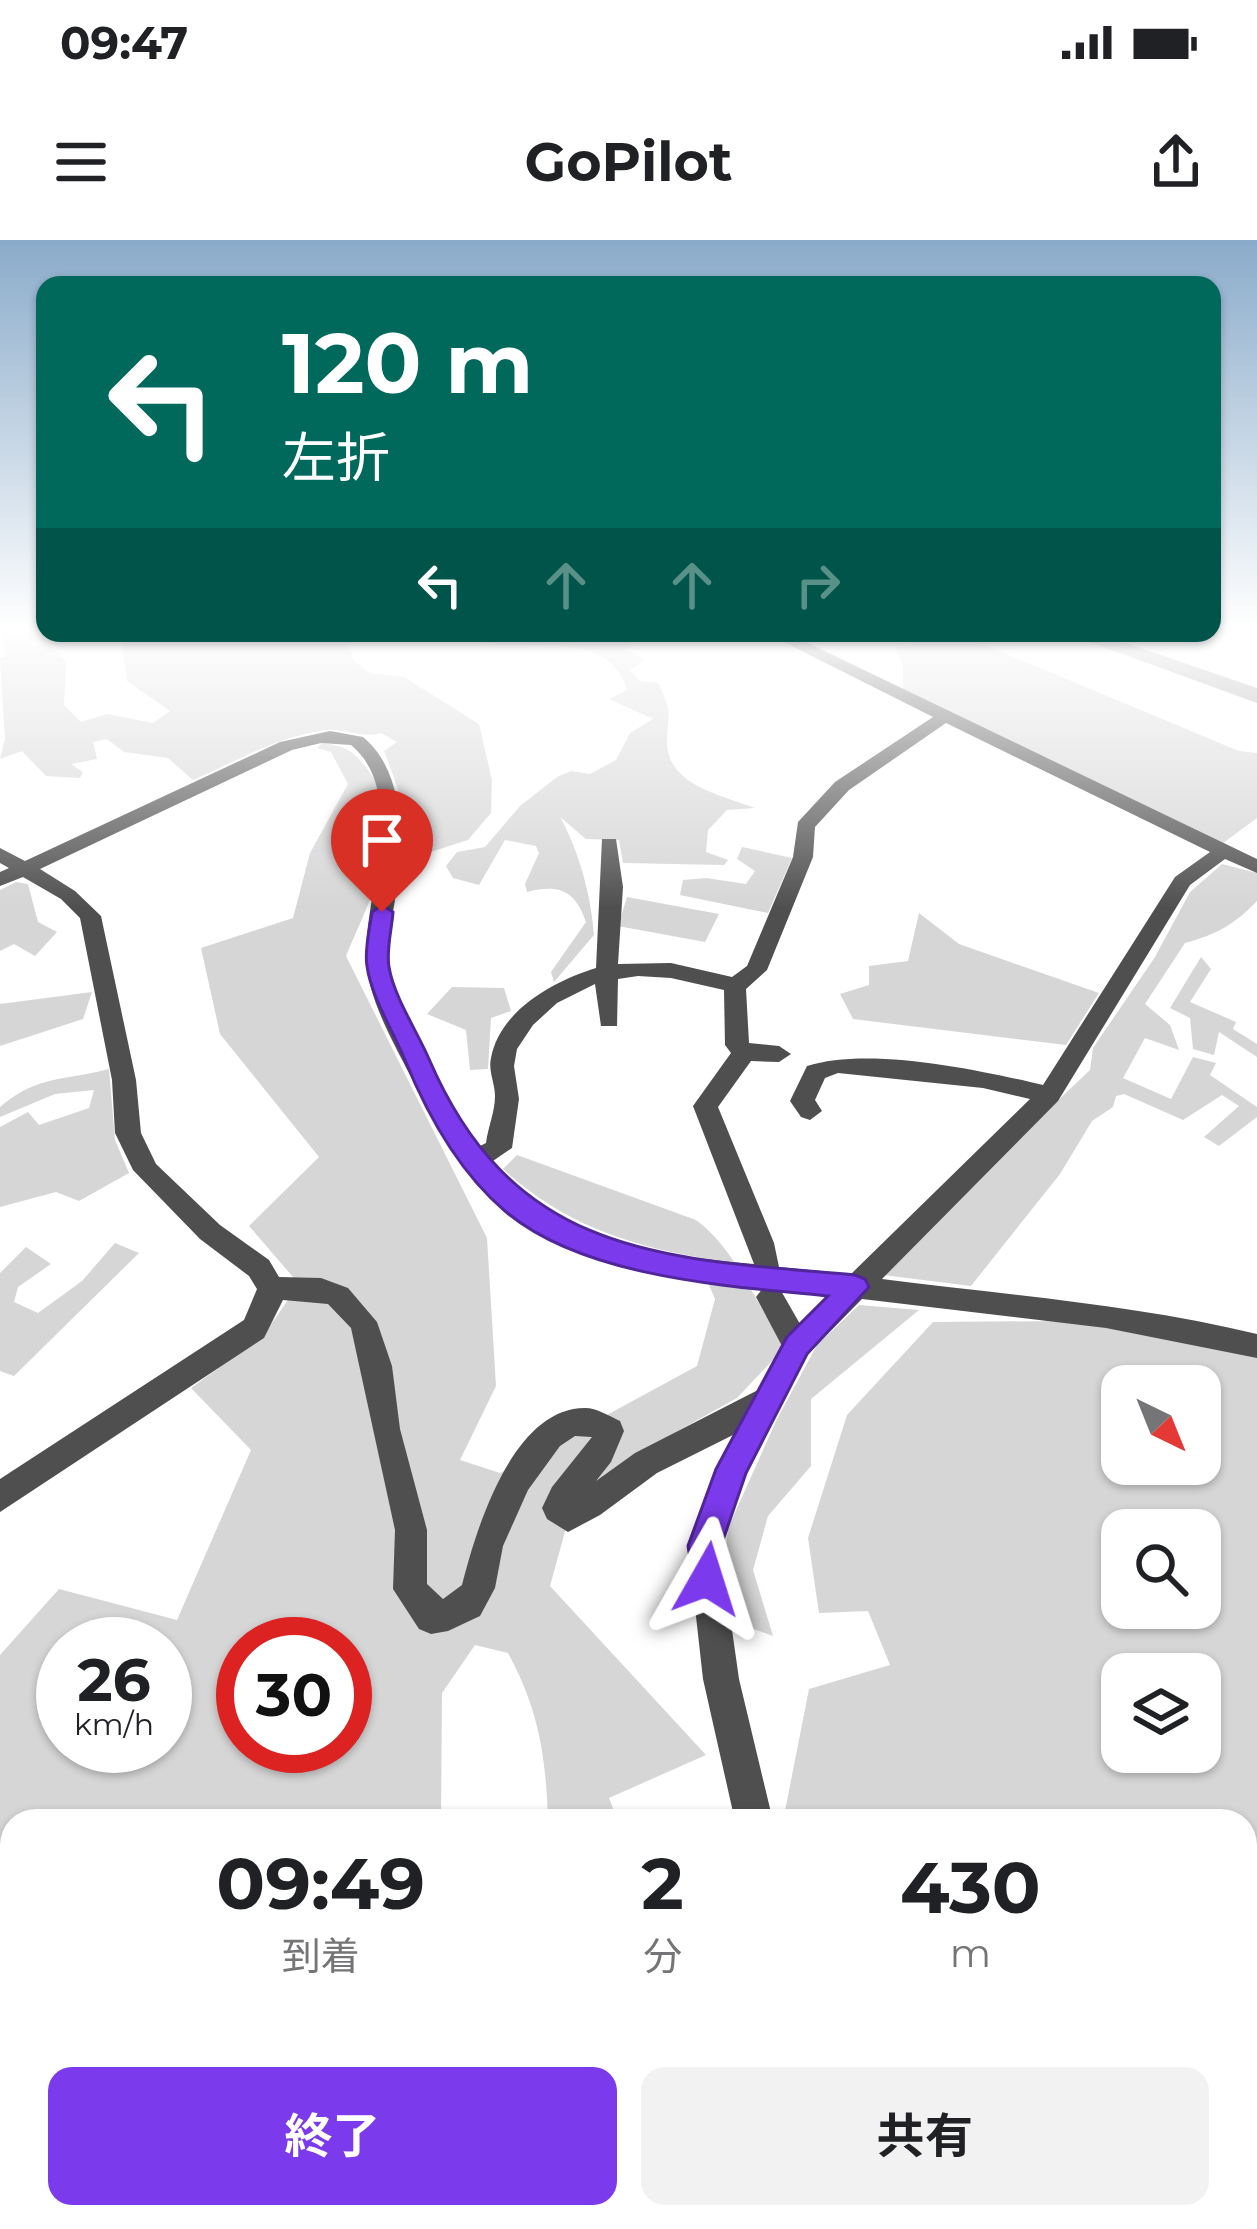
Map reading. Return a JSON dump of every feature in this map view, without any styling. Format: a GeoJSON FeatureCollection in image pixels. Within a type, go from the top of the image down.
{"type":"FeatureCollection","features":[{"type":"Feature","properties":{"kind":"street"},"geometry":{"type":"LineString","coordinates":[[735,986],[756,970],[803,857],[805,826],[814,812],[842,786],[935,723]]}},
{"type":"Feature","properties":{"kind":"street"},"geometry":{"type":"LineString","coordinates":[[956,723],[1257,867]]}},
{"type":"Feature","properties":{"kind":"street"},"geometry":{"type":"LineString","coordinates":[[13,874],[286,746],[325,737],[359,742],[376,764],[388,809],[387,884],[377,939],[384,987],[424,1077],[473,1160],[493,1184],[537,1219],[626,1256],[702,1273],[1138,1318],[1257,1346]]}},
{"type":"Feature","properties":{"kind":"street"},"geometry":{"type":"LineString","coordinates":[[609,843],[615,893],[605,970],[609,1020]]}},
{"type":"Feature","properties":{"kind":"street"},"geometry":{"type":"LineString","coordinates":[[751,1809],[721,1679],[704,1546],[731,1469],[797,1346],[862,1288],[1049,1095],[1161,922],[1182,881],[1221,853]]}},
{"type":"Feature","properties":{"kind":"street"},"geometry":{"type":"LineString","coordinates":[[0,854],[13,874],[68,895],[90,916],[134,1151],[146,1170],[210,1232],[260,1268],[271,1288],[268,1306],[254,1329],[0,1497]]}},
{"type":"Feature","properties":{"kind":"street"},"geometry":{"type":"LineString","coordinates":[[384,987],[397,972],[392,922]]}},
{"type":"Feature","properties":{"kind":"street"},"geometry":{"type":"LineString","coordinates":[[473,1160],[499,1148],[507,1092],[499,1072],[507,1047],[545,1000],[605,970],[667,969],[735,986]]}},
{"type":"Feature","properties":{"kind":"street"},"geometry":{"type":"LineString","coordinates":[[735,986],[736,1045],[744,1053],[779,1054]]}},
{"type":"Feature","properties":{"kind":"street"},"geometry":{"type":"LineString","coordinates":[[744,1053],[705,1106],[713,1136],[756,1223],[767,1263]]}},
{"type":"Feature","properties":{"kind":"street"},"geometry":{"type":"LineString","coordinates":[[810,1111],[802,1101],[816,1072],[837,1066],[983,1079],[1049,1095]]}},
{"type":"Feature","properties":{"kind":"street"},"geometry":{"type":"LineString","coordinates":[[271,1288],[321,1289],[338,1296],[363,1322],[408,1513],[410,1589],[431,1617],[456,1614],[474,1598],[505,1500],[549,1432],[581,1420],[599,1422],[610,1430],[606,1448],[563,1493],[558,1508],[568,1517],[592,1506],[645,1463],[728,1426],[768,1399]]}},
{"type":"Feature","properties":{"kind":"street"},"geometry":{"type":"LineString","coordinates":[[770,1297],[797,1346]]}},
{"type":"Feature","properties":{"kind":"shaded area"},"geometry":{"type":"Polygon","coordinates":[[[4,723],[477,723],[492,780],[491,813],[468,840],[424,854],[403,885],[401,858],[409,818],[384,751],[397,742],[381,733],[309,733],[193,780],[168,758],[124,752],[107,739],[93,742],[97,759],[71,764],[83,772],[80,778],[46,776],[22,751],[0,759],[4,723]]]}},
{"type":"Feature","properties":{"kind":"shaded area"},"geometry":{"type":"Polygon","coordinates":[[[647,723],[668,723],[668,753],[684,777],[755,808],[727,810],[708,830],[706,852],[728,860],[724,865],[623,863],[619,840],[586,839],[560,817],[583,874],[594,935],[554,982],[551,972],[586,922],[577,903],[564,892],[527,892],[525,884],[539,853],[536,846],[505,840],[479,885],[453,878],[446,866],[457,852],[485,847],[520,806],[557,777],[571,771],[590,774],[616,760],[630,733],[647,723]]]}},
{"type":"Feature","properties":{"kind":"shaded area"},"geometry":{"type":"Polygon","coordinates":[[[968,723],[1171,723],[1239,751],[1257,753],[1257,818],[1219,846],[968,723]]]}},
{"type":"Feature","properties":{"kind":"shaded area"},"geometry":{"type":"Polygon","coordinates":[[[322,743],[349,750],[358,758],[380,792],[386,815],[382,863],[346,956],[487,1238],[496,1386],[460,1460],[500,1473],[697,1366],[715,1299],[697,1257],[618,1237],[569,1216],[503,1169],[517,1155],[696,1220],[734,1262],[786,1346],[737,1398],[624,1461],[574,1499],[550,1586],[706,1755],[609,1798],[613,1809],[547,1809],[543,1755],[527,1694],[508,1653],[475,1645],[442,1693],[441,1809],[0,1809],[0,1655],[59,1589],[166,1617],[36,1617],[36,1773],[192,1773],[192,1617],[178,1617],[251,1450],[191,1388],[263,1336],[299,1284],[249,1226],[319,1157],[220,1034],[201,948],[293,918],[310,853],[348,784],[331,752],[317,748],[322,743]]]}},
{"type":"Feature","properties":{"kind":"shaded area"},"geometry":{"type":"Polygon","coordinates":[[[742,847],[792,858],[768,913],[680,895],[683,880],[746,884],[755,871],[737,859],[742,847]]]}},
{"type":"Feature","properties":{"kind":"shaded area"},"geometry":{"type":"Polygon","coordinates":[[[1222,864],[1257,873],[1257,901],[1224,928],[1185,943],[1145,1004],[1170,1025],[1179,1050],[1145,1038],[1123,1078],[1171,1099],[1193,1057],[1216,1063],[1210,1075],[1257,1107],[1257,1117],[1219,1146],[1204,1137],[1239,1106],[1222,1095],[1183,1120],[1124,1094],[1116,1096],[1113,1107],[1092,1121],[1060,1174],[971,1286],[875,1274],[1090,1070],[1093,1048],[1155,957],[1190,892],[1222,864]]]}},
{"type":"Feature","properties":{"kind":"shaded area"},"geometry":{"type":"Polygon","coordinates":[[[16,882],[28,884],[38,922],[57,932],[35,956],[14,944],[0,951],[0,890],[16,882]]]}},
{"type":"Feature","properties":{"kind":"shaded area"},"geometry":{"type":"Polygon","coordinates":[[[627,897],[719,914],[705,942],[618,926],[627,897]]]}},
{"type":"Feature","properties":{"kind":"shaded area"},"geometry":{"type":"Polygon","coordinates":[[[919,913],[959,944],[1099,993],[1066,1045],[853,1019],[840,994],[869,985],[869,966],[908,961],[919,913]]]}},
{"type":"Feature","properties":{"kind":"shaded area"},"geometry":{"type":"Polygon","coordinates":[[[1201,957],[1211,969],[1190,1002],[1236,1022],[1233,1029],[1257,1044],[1257,1057],[1219,1032],[1214,1055],[1193,1049],[1190,1018],[1170,1008],[1201,957]]]}},
{"type":"Feature","properties":{"kind":"shaded area"},"geometry":{"type":"Polygon","coordinates":[[[452,987],[504,988],[511,1011],[491,1018],[488,1069],[470,1070],[466,1030],[427,1014],[452,987]]]}},
{"type":"Feature","properties":{"kind":"shaded area"},"geometry":{"type":"Polygon","coordinates":[[[92,992],[83,1019],[0,1046],[0,1004],[92,992]]]}},
{"type":"Feature","properties":{"kind":"shaded area"},"geometry":{"type":"Polygon","coordinates":[[[109,1069],[115,1140],[129,1173],[79,1201],[56,1192],[0,1207],[0,1127],[28,1112],[39,1125],[89,1108],[94,1090],[55,1094],[0,1117],[0,1107],[39,1084],[109,1069]]]}},
{"type":"Feature","properties":{"kind":"shaded area"},"geometry":{"type":"Polygon","coordinates":[[[115,1243],[139,1253],[14,1376],[0,1371],[0,1273],[26,1247],[51,1264],[18,1287],[14,1302],[38,1313],[82,1281],[115,1243]]]}},
{"type":"Feature","properties":{"kind":"shaded area"},"geometry":{"type":"Polygon","coordinates":[[[859,1305],[919,1310],[811,1399],[811,1466],[768,1516],[753,1570],[773,1636],[734,1622],[723,1582],[728,1528],[777,1419],[817,1345],[859,1305]]]}},
{"type":"Feature","properties":{"kind":"shaded area"},"geometry":{"type":"Polygon","coordinates":[[[1066,1321],[1257,1352],[1257,1809],[785,1809],[809,1689],[890,1665],[868,1611],[819,1613],[808,1538],[847,1415],[933,1322],[1066,1321]]]}},
{"type":"Feature","properties":{"kind":"route"},"geometry":{"type":"LineString","coordinates":[[382,912],[378,967],[424,1077],[460,1143],[514,1204],[560,1231],[626,1256],[702,1273],[855,1287],[797,1346],[731,1469],[704,1546],[707,1579]]}}]}
